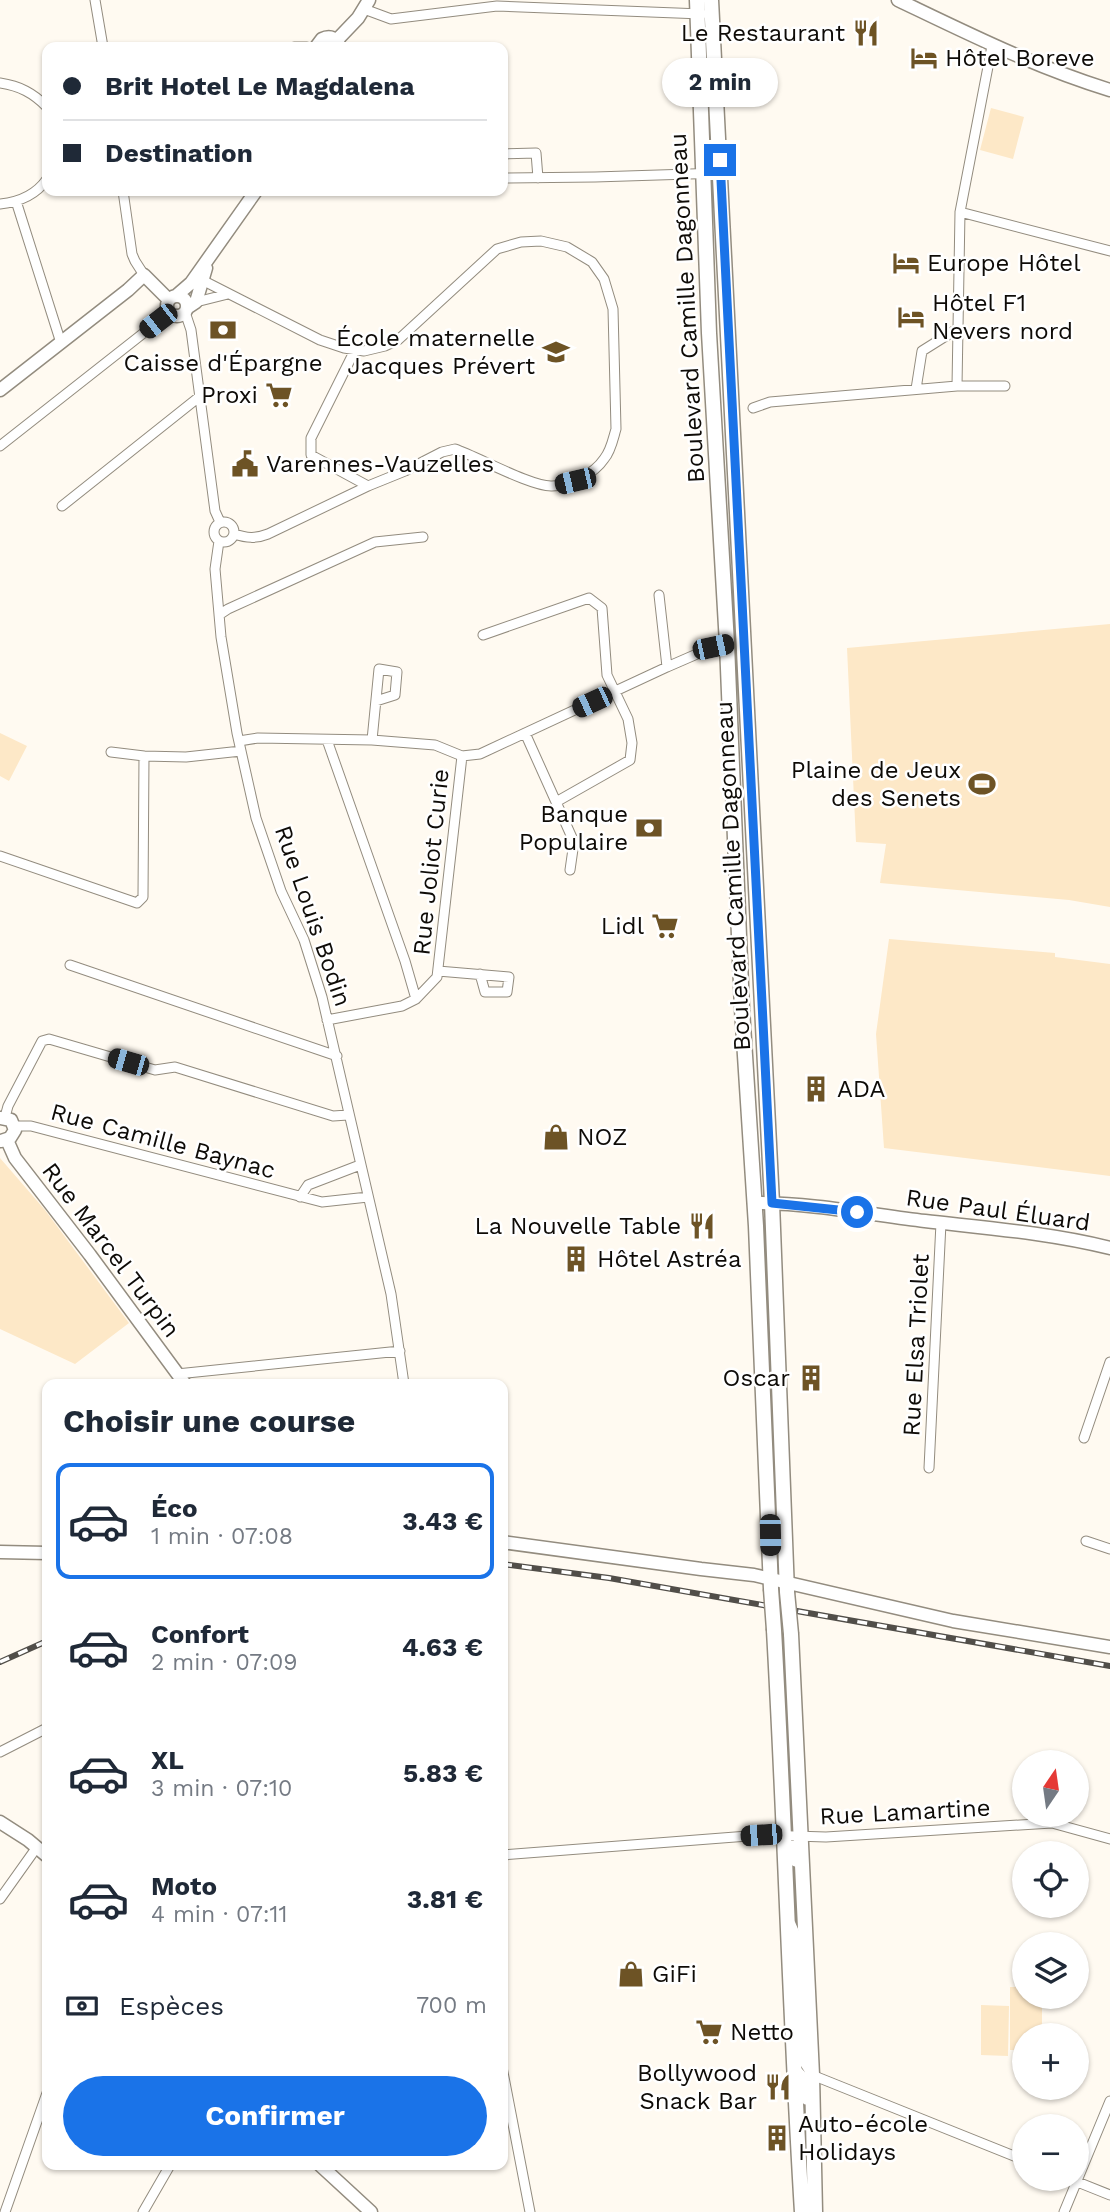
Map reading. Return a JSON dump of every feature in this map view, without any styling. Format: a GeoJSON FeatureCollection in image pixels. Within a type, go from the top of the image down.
{"type":"FeatureCollection","features":[{"type":"Feature","properties":{"kind":"main road","name":"Boulevard Camille Dagonneau"},"geometry":{"type":"LineString","coordinates":[[704,7],[721,173],[772,1203],[779,1586]]}},
{"type":"Feature","properties":{"kind":"main road","name":"Boulevard Camille Dagonneau"},"geometry":{"type":"LineString","coordinates":[[704,7],[703,174],[709,333],[727,644],[742,1009],[779,1586]]}},
{"type":"Feature","properties":{"kind":"main road"},"geometry":{"type":"LineString","coordinates":[[779,1586],[783,1632],[778,1705],[789,1918],[793,2066],[803,2079],[813,2160],[815,2212]]}},
{"type":"Feature","properties":{"kind":"main road"},"geometry":{"type":"LineString","coordinates":[[783,1632],[793,1668],[803,1912],[802,2212]]}},
{"type":"Feature","properties":{"kind":"street"},"geometry":{"type":"LineString","coordinates":[[95,0],[102,42]]}},
{"type":"Feature","properties":{"kind":"street"},"geometry":{"type":"LineString","coordinates":[[898,0],[992,46],[1063,75],[1110,90]]}},
{"type":"Feature","properties":{"kind":"street"},"geometry":{"type":"LineString","coordinates":[[340,42],[367,4],[391,19],[497,6],[704,7]]}},
{"type":"Feature","properties":{"kind":"street"},"geometry":{"type":"LineString","coordinates":[[319,42],[322,38],[330,37],[336,42]]}},
{"type":"Feature","properties":{"kind":"street"},"geometry":{"type":"LineString","coordinates":[[957,386],[960,212],[992,46]]}},
{"type":"Feature","properties":{"kind":"street"},"geometry":{"type":"LineString","coordinates":[[0,83],[17,85],[34,94],[42,102]]}},
{"type":"Feature","properties":{"kind":"street"},"geometry":{"type":"LineString","coordinates":[[508,154],[536,153],[538,178]]}},
{"type":"Feature","properties":{"kind":"street"},"geometry":{"type":"LineString","coordinates":[[508,178],[721,173]]}},
{"type":"Feature","properties":{"kind":"street"},"geometry":{"type":"LineString","coordinates":[[0,204],[29,196],[42,184]]}},
{"type":"Feature","properties":{"kind":"street"},"geometry":{"type":"LineString","coordinates":[[124,196],[135,261],[179,316],[189,308],[228,294]]}},
{"type":"Feature","properties":{"kind":"street"},"geometry":{"type":"LineString","coordinates":[[0,446],[171,303],[208,261],[253,196]]}},
{"type":"Feature","properties":{"kind":"street"},"geometry":{"type":"LineString","coordinates":[[16,201],[61,343]]}},
{"type":"Feature","properties":{"kind":"street"},"geometry":{"type":"LineString","coordinates":[[960,212],[1110,251]]}},
{"type":"Feature","properties":{"kind":"street"},"geometry":{"type":"LineString","coordinates":[[202,280],[320,340],[364,351],[398,340],[498,248],[521,242],[541,241],[567,247],[592,262],[604,279],[613,309],[616,429],[611,448],[593,471],[575,481],[552,486],[536,484],[455,449],[442,452],[268,534],[257,538],[234,534]]}},
{"type":"Feature","properties":{"kind":"street"},"geometry":{"type":"LineString","coordinates":[[189,308],[208,261]]}},
{"type":"Feature","properties":{"kind":"street"},"geometry":{"type":"LineString","coordinates":[[0,390],[145,275]]}},
{"type":"Feature","properties":{"kind":"street"},"geometry":{"type":"LineString","coordinates":[[171,303],[185,299],[189,308],[215,511],[220,522]]}},
{"type":"Feature","properties":{"kind":"street"},"geometry":{"type":"LineString","coordinates":[[916,389],[922,351],[957,329]]}},
{"type":"Feature","properties":{"kind":"street"},"geometry":{"type":"LineString","coordinates":[[355,350],[311,438],[311,455],[368,486]]}},
{"type":"Feature","properties":{"kind":"street"},"geometry":{"type":"LineString","coordinates":[[753,408],[770,402],[916,389],[1005,386]]}},
{"type":"Feature","properties":{"kind":"street"},"geometry":{"type":"LineString","coordinates":[[62,506],[199,397]]}},
{"type":"Feature","properties":{"kind":"street"},"geometry":{"type":"LineString","coordinates":[[220,522],[226,522],[232,525],[234,534],[228,541],[219,541],[214,536],[213,529],[220,522]]}},
{"type":"Feature","properties":{"kind":"street"},"geometry":{"type":"LineString","coordinates":[[219,615],[375,542],[423,537]]}},
{"type":"Feature","properties":{"kind":"street","name":"Rue Louis Bodin"},"geometry":{"type":"LineString","coordinates":[[219,541],[215,569],[219,615],[230,698],[240,746],[256,818],[281,891],[304,940],[337,1056],[348,1115],[391,1294],[403,1379]]}},
{"type":"Feature","properties":{"kind":"street"},"geometry":{"type":"LineString","coordinates":[[659,595],[667,667]]}},
{"type":"Feature","properties":{"kind":"street"},"geometry":{"type":"LineString","coordinates":[[483,635],[589,598],[602,608],[607,675],[628,719],[632,744],[630,760],[556,803]]}},
{"type":"Feature","properties":{"kind":"street"},"geometry":{"type":"LineString","coordinates":[[111,752],[186,757],[240,746],[258,738],[372,740],[435,746],[462,756],[480,754],[667,667],[713,647],[727,644]]}},
{"type":"Feature","properties":{"kind":"street"},"geometry":{"type":"LineString","coordinates":[[372,740],[376,701]]}},
{"type":"Feature","properties":{"kind":"street"},"geometry":{"type":"LineString","coordinates":[[526,733],[574,842],[570,870]]}},
{"type":"Feature","properties":{"kind":"street"},"geometry":{"type":"LineString","coordinates":[[327,740],[416,999],[402,1006],[327,1020]]}},
{"type":"Feature","properties":{"kind":"street"},"geometry":{"type":"LineString","coordinates":[[0,856],[137,903],[143,897],[144,756]]}},
{"type":"Feature","properties":{"kind":"street","name":"Rue Joliot Curie"},"geometry":{"type":"LineString","coordinates":[[416,999],[437,977],[462,756]]}},
{"type":"Feature","properties":{"kind":"street"},"geometry":{"type":"LineString","coordinates":[[70,965],[337,1056]]}},
{"type":"Feature","properties":{"kind":"street"},"geometry":{"type":"LineString","coordinates":[[438,971],[480,974]]}},
{"type":"Feature","properties":{"kind":"street"},"geometry":{"type":"LineString","coordinates":[[4,1140],[13,1136],[6,1120],[8,1106],[42,1041],[49,1039],[155,1070],[175,1067],[333,1116],[348,1115]]}},
{"type":"Feature","properties":{"kind":"street","name":"Rue Camille Baynac"},"geometry":{"type":"LineString","coordinates":[[6,1120],[322,1202],[368,1197]]}},
{"type":"Feature","properties":{"kind":"street","name":"Rue Marcel Turpin"},"geometry":{"type":"LineString","coordinates":[[4,1140],[181,1379]]}},
{"type":"Feature","properties":{"kind":"street","name":"Rue Camille Baynac"},"geometry":{"type":"LineString","coordinates":[[300,1197],[308,1185],[360,1165]]}},
{"type":"Feature","properties":{"kind":"street","name":"Rue Paul Éluard"},"geometry":{"type":"LineString","coordinates":[[754,1203],[941,1223],[1082,1241],[1110,1248]]}},
{"type":"Feature","properties":{"kind":"street","name":"Rue Elsa Triolet"},"geometry":{"type":"LineString","coordinates":[[929,1468],[941,1223]]}},
{"type":"Feature","properties":{"kind":"street"},"geometry":{"type":"LineString","coordinates":[[181,1379],[400,1351]]}},
{"type":"Feature","properties":{"kind":"street"},"geometry":{"type":"LineString","coordinates":[[1084,1438],[1110,1362]]}},
{"type":"Feature","properties":{"kind":"street"},"geometry":{"type":"LineString","coordinates":[[1086,1541],[1110,1549]]}},
{"type":"Feature","properties":{"kind":"street"},"geometry":{"type":"LineString","coordinates":[[508,1543],[754,1575],[779,1586],[953,1622],[1110,1647]]}},
{"type":"Feature","properties":{"kind":"street"},"geometry":{"type":"LineString","coordinates":[[0,1552],[42,1553]]}},
{"type":"Feature","properties":{"kind":"street"},"geometry":{"type":"LineString","coordinates":[[778,1705],[783,1731],[789,1824],[800,1836]]}},
{"type":"Feature","properties":{"kind":"street"},"geometry":{"type":"LineString","coordinates":[[0,1752],[42,1731]]}},
{"type":"Feature","properties":{"kind":"street"},"geometry":{"type":"LineString","coordinates":[[0,1822],[42,1852]]}},
{"type":"Feature","properties":{"kind":"street","name":"Rue Lamartine"},"geometry":{"type":"LineString","coordinates":[[508,1855],[747,1836],[826,1837],[1052,1823],[1110,1839]]}},
{"type":"Feature","properties":{"kind":"street"},"geometry":{"type":"LineString","coordinates":[[785,1836],[794,1846],[798,1899],[803,1912]]}},
{"type":"Feature","properties":{"kind":"street"},"geometry":{"type":"LineString","coordinates":[[0,1899],[42,1855]]}},
{"type":"Feature","properties":{"kind":"street"},"geometry":{"type":"LineString","coordinates":[[789,1918],[797,1938],[803,2079],[1012,2156]]}},
{"type":"Feature","properties":{"kind":"street"},"geometry":{"type":"LineString","coordinates":[[508,2098],[530,2212]]}},
{"type":"Feature","properties":{"kind":"street"},"geometry":{"type":"LineString","coordinates":[[1089,2146],[1110,2101]]}},
{"type":"Feature","properties":{"kind":"street"},"geometry":{"type":"LineString","coordinates":[[5,2212],[42,2108]]}},
{"type":"Feature","properties":{"kind":"street"},"geometry":{"type":"LineString","coordinates":[[143,2212],[167,2170]]}},
{"type":"Feature","properties":{"kind":"street"},"geometry":{"type":"LineString","coordinates":[[325,2170],[371,2212]]}},
{"type":"Feature","properties":{"kind":"street"},"geometry":{"type":"LineString","coordinates":[[1089,2186],[1110,2195]]}},
{"type":"Feature","properties":{"kind":"street"},"geometry":{"type":"LineString","coordinates":[[1064,2212],[1070,2191]]}},
{"type":"Feature","properties":{"kind":"shaded area"},"geometry":{"type":"Polygon","coordinates":[[[991,108],[1024,117],[1013,159],[980,150],[991,108]]]}},
{"type":"Feature","properties":{"kind":"shaded area","name":"Plaine de Jeux des Senets"},"geometry":{"type":"Polygon","coordinates":[[[1110,624],[1110,907],[1069,900],[880,883],[886,844],[856,842],[847,648],[1110,624]]]}},
{"type":"Feature","properties":{"kind":"shaded area"},"geometry":{"type":"Polygon","coordinates":[[[0,733],[27,746],[9,781],[0,776],[0,733]]]}},
{"type":"Feature","properties":{"kind":"shaded area"},"geometry":{"type":"Polygon","coordinates":[[[889,939],[1055,953],[1055,957],[1110,964],[1110,1176],[884,1148],[876,1034],[889,939]]]}},
{"type":"Feature","properties":{"kind":"shaded area"},"geometry":{"type":"Polygon","coordinates":[[[0,1158],[45,1210],[129,1323],[75,1364],[0,1329],[0,1158]]]}},
{"type":"Feature","properties":{"kind":"shaded area"},"geometry":{"type":"Polygon","coordinates":[[[1012,1987],[1012,2009],[1042,2009],[1042,2023],[1012,2023],[1010,2050],[1012,1987]]]}},
{"type":"Feature","properties":{"kind":"shaded area"},"geometry":{"type":"Polygon","coordinates":[[[981,2005],[1009,2006],[1008,2056],[981,2055],[981,2005]]]}},
{"type":"Feature","properties":{"kind":"railway"},"geometry":{"type":"LineString","coordinates":[[508,1565],[609,1578],[1110,1666]]}},
{"type":"Feature","properties":{"kind":"railway"},"geometry":{"type":"LineString","coordinates":[[0,1662],[42,1643]]}},
{"type":"Feature","properties":{"kind":"place","name":"Le Restaurant"},"geometry":{"type":"Point","coordinates":[866,33]}},
{"type":"Feature","properties":{"kind":"place","name":"Hôtel Boreve"},"geometry":{"type":"Point","coordinates":[924,58]}},
{"type":"Feature","properties":{"kind":"place","name":"Europe Hôtel"},"geometry":{"type":"Point","coordinates":[906,263]}},
{"type":"Feature","properties":{"kind":"place","name":"Hôtel F1 Nevers nord"},"geometry":{"type":"Point","coordinates":[911,317]}},
{"type":"Feature","properties":{"kind":"place","name":"Caisse d'Épargne"},"geometry":{"type":"Point","coordinates":[223,330]}},
{"type":"Feature","properties":{"kind":"place","name":"École maternelle Jacques Prévert"},"geometry":{"type":"Point","coordinates":[556,352]}},
{"type":"Feature","properties":{"kind":"place","name":"Proxi"},"geometry":{"type":"Point","coordinates":[279,395]}},
{"type":"Feature","properties":{"kind":"place","name":"Varennes-Vauzelles"},"geometry":{"type":"Point","coordinates":[245,464]}},
{"type":"Feature","properties":{"kind":"place","name":"Plaine de Jeux des Senets"},"geometry":{"type":"Point","coordinates":[982,784]}},
{"type":"Feature","properties":{"kind":"place","name":"Banque Populaire"},"geometry":{"type":"Point","coordinates":[649,828]}},
{"type":"Feature","properties":{"kind":"place","name":"Lidl"},"geometry":{"type":"Point","coordinates":[665,926]}},
{"type":"Feature","properties":{"kind":"place","name":"ADA"},"geometry":{"type":"Point","coordinates":[816,1089]}},
{"type":"Feature","properties":{"kind":"place","name":"NOZ"},"geometry":{"type":"Point","coordinates":[556,1137]}},
{"type":"Feature","properties":{"kind":"place","name":"La Nouvelle Table"},"geometry":{"type":"Point","coordinates":[702,1226]}},
{"type":"Feature","properties":{"kind":"place","name":"Hôtel Astréa"},"geometry":{"type":"Point","coordinates":[576,1259]}},
{"type":"Feature","properties":{"kind":"place","name":"Oscar"},"geometry":{"type":"Point","coordinates":[811,1378]}},
{"type":"Feature","properties":{"kind":"place","name":"GiFi"},"geometry":{"type":"Point","coordinates":[631,1974]}},
{"type":"Feature","properties":{"kind":"place","name":"Netto"},"geometry":{"type":"Point","coordinates":[709,2032]}},
{"type":"Feature","properties":{"kind":"place","name":"Bollywood Snack Bar"},"geometry":{"type":"Point","coordinates":[778,2087]}},
{"type":"Feature","properties":{"kind":"place","name":"Auto-école Holidays"},"geometry":{"type":"Point","coordinates":[777,2138]}},
{"type":"Feature","properties":{"kind":"route"},"geometry":{"type":"LineString","coordinates":[[720,160],[772,1203],[857,1212]]}}]}
